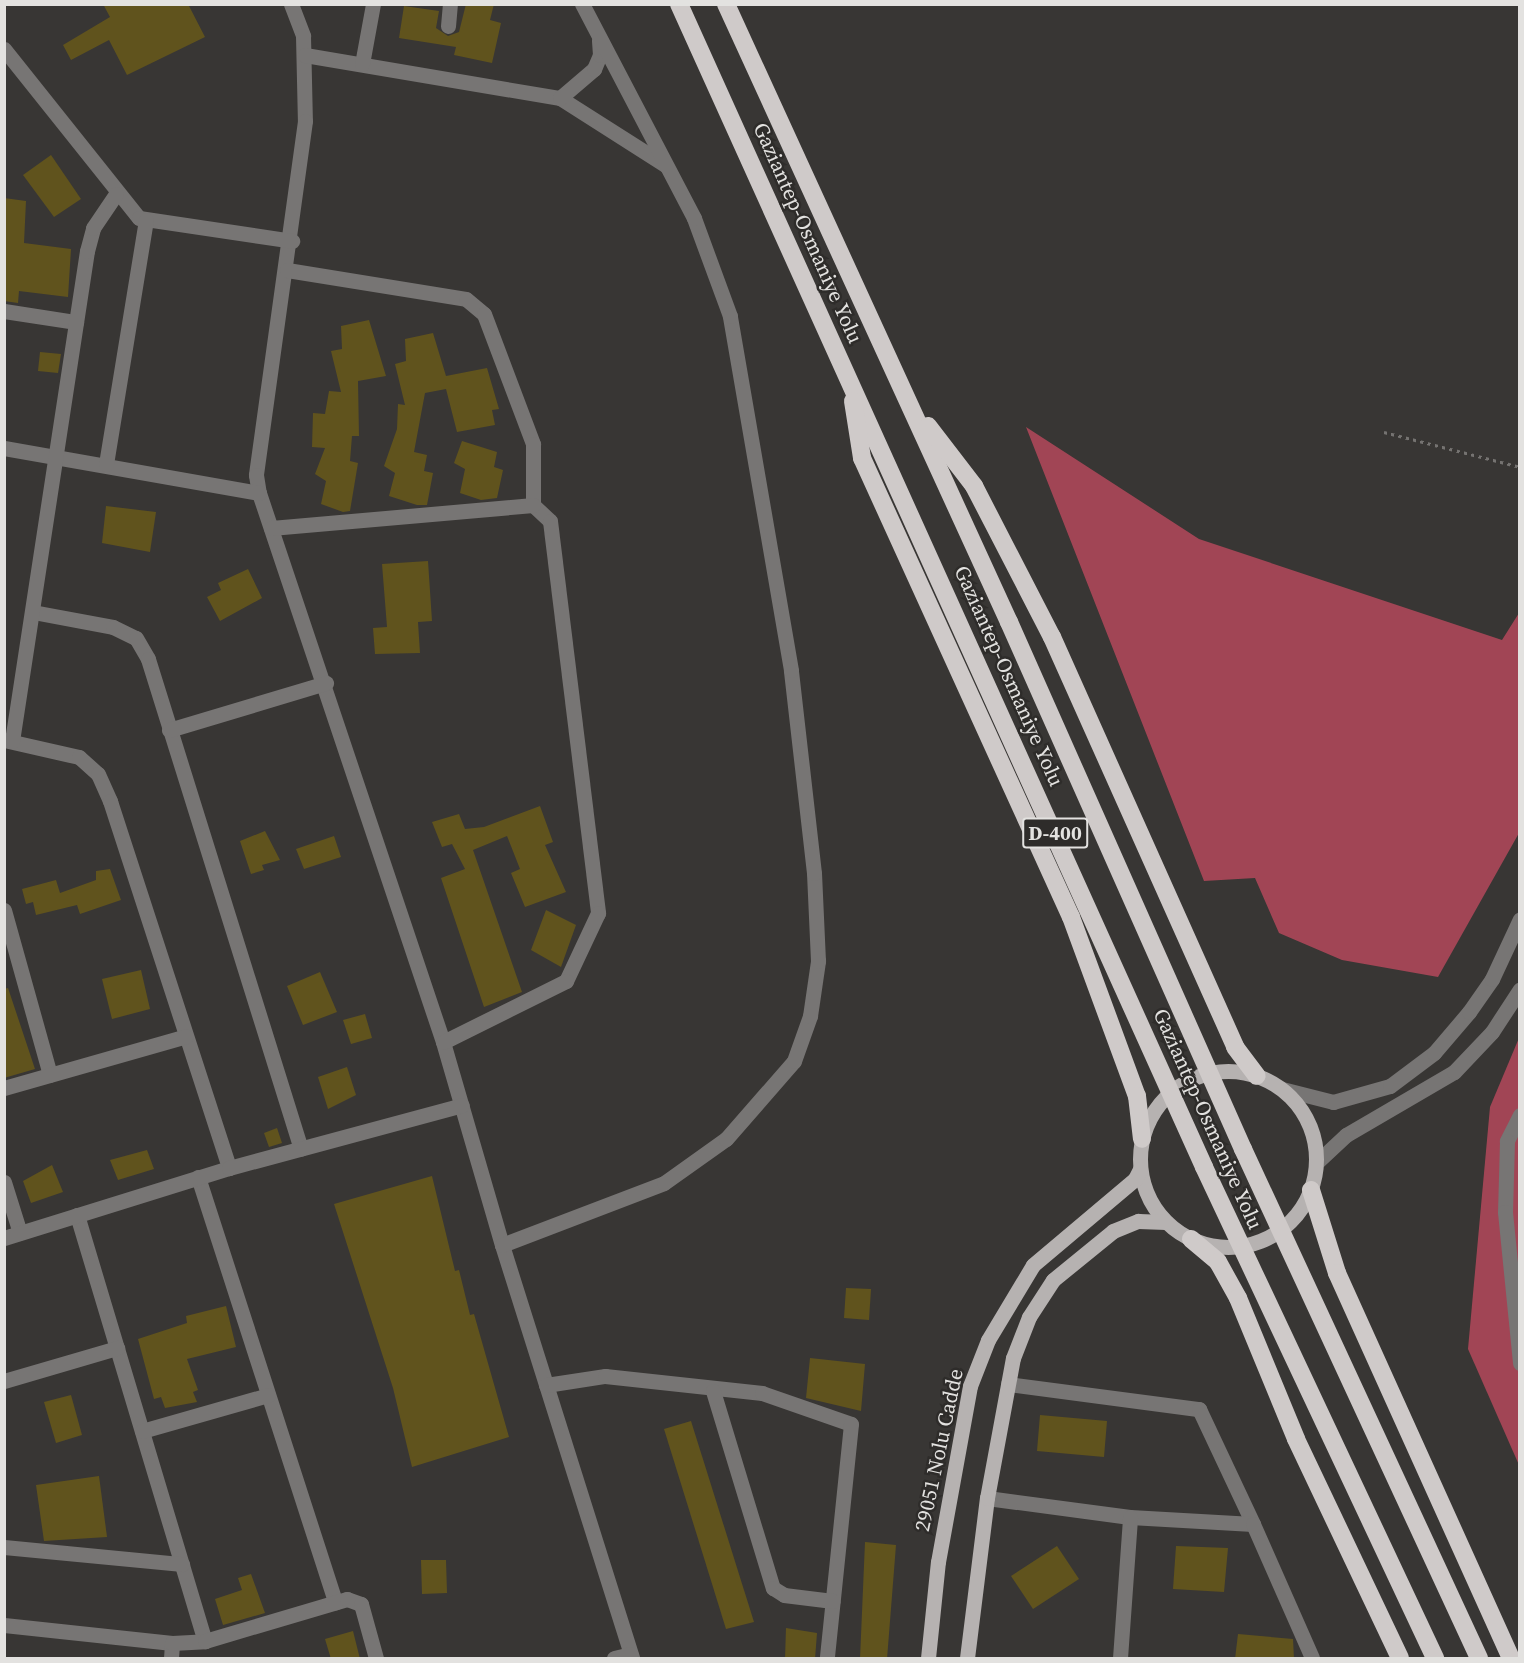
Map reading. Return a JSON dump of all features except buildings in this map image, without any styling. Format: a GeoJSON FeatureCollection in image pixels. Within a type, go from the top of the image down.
{"type":"FeatureCollection","features":[{"type":"Feature","properties":{"kind":"highway","name":"Gaziantep-Osmaniye Yolu"},"geometry":{"type":"LineString","coordinates":[[679,4],[1199,1156],[1435,1659]]}},
{"type":"Feature","properties":{"kind":"highway","name":"Gaziantep-Osmaniye Yolu"},"geometry":{"type":"LineString","coordinates":[[726,4],[908,400],[1243,1149],[1479,1659]]}},
{"type":"Feature","properties":{"kind":"highway"},"geometry":{"type":"LineString","coordinates":[[850,379],[862,458],[1071,917],[1137,1096],[1142,1139]]}},
{"type":"Feature","properties":{"kind":"highway"},"geometry":{"type":"LineString","coordinates":[[908,400],[974,486],[1016,567],[1052,638],[1235,1047],[1257,1076]]}},
{"type":"Feature","properties":{"kind":"highway"},"geometry":{"type":"LineString","coordinates":[[1311,1190],[1337,1273],[1511,1659]]}},
{"type":"Feature","properties":{"kind":"highway"},"geometry":{"type":"LineString","coordinates":[[1191,1239],[1218,1262],[1238,1298],[1296,1439],[1400,1659]]}},
{"type":"Feature","properties":{"kind":"main road"},"geometry":{"type":"LineString","coordinates":[[1236,1071],[1257,1076],[1282,1089],[1309,1126],[1316,1163],[1311,1190],[1296,1215],[1274,1234],[1248,1245],[1219,1247],[1191,1239],[1166,1222],[1149,1198],[1140,1169],[1142,1139],[1160,1102],[1195,1077],[1236,1071]]}},
{"type":"Feature","properties":{"kind":"main road","name":"29051 Nolu Cadde"},"geometry":{"type":"LineString","coordinates":[[928,1659],[938,1562],[970,1386],[988,1340],[1033,1264],[1140,1169]]}},
{"type":"Feature","properties":{"kind":"main road"},"geometry":{"type":"LineString","coordinates":[[967,1659],[987,1498],[1008,1384],[1029,1317],[1053,1280],[1113,1231],[1138,1221],[1166,1222]]}},
{"type":"Feature","properties":{"kind":"street"},"geometry":{"type":"LineString","coordinates":[[291,4],[305,55],[305,121],[291,242],[256,475],[259,494],[326,683],[443,1041],[502,1245],[632,1656],[614,1659]]}},
{"type":"Feature","properties":{"kind":"street"},"geometry":{"type":"LineString","coordinates":[[362,64],[373,4]]}},
{"type":"Feature","properties":{"kind":"street"},"geometry":{"type":"LineString","coordinates":[[448,26],[450,4]]}},
{"type":"Feature","properties":{"kind":"street"},"geometry":{"type":"LineString","coordinates":[[502,1245],[664,1183],[726,1139],[794,1061],[810,1016],[818,961],[814,873],[771,538],[730,316],[694,218],[582,4]]}},
{"type":"Feature","properties":{"kind":"street"},"geometry":{"type":"LineString","coordinates":[[560,98],[594,69],[600,55],[599,36]]}},
{"type":"Feature","properties":{"kind":"street"},"geometry":{"type":"LineString","coordinates":[[4,50],[116,194],[146,220],[291,242]]}},
{"type":"Feature","properties":{"kind":"street"},"geometry":{"type":"LineString","coordinates":[[305,55],[560,98],[668,167]]}},
{"type":"Feature","properties":{"kind":"street"},"geometry":{"type":"LineString","coordinates":[[116,194],[93,228],[76,322],[59,456],[33,612],[8,741],[79,757],[98,774],[229,1168]]}},
{"type":"Feature","properties":{"kind":"street"},"geometry":{"type":"LineString","coordinates":[[106,464],[146,220]]}},
{"type":"Feature","properties":{"kind":"street"},"geometry":{"type":"LineString","coordinates":[[287,270],[466,299],[484,314],[532,444],[532,505]]}},
{"type":"Feature","properties":{"kind":"street"},"geometry":{"type":"LineString","coordinates":[[4,311],[76,322]]}},
{"type":"Feature","properties":{"kind":"street"},"geometry":{"type":"LineString","coordinates":[[4,448],[106,464],[259,494]]}},
{"type":"Feature","properties":{"kind":"street"},"geometry":{"type":"LineString","coordinates":[[271,528],[532,505],[550,521],[598,913],[566,981],[443,1041]]}},
{"type":"Feature","properties":{"kind":"street"},"geometry":{"type":"LineString","coordinates":[[33,612],[113,627],[136,638],[148,659],[301,1149]]}},
{"type":"Feature","properties":{"kind":"street"},"geometry":{"type":"LineString","coordinates":[[170,730],[326,683]]}},
{"type":"Feature","properties":{"kind":"street"},"geometry":{"type":"LineString","coordinates":[[4,910],[50,1075]]}},
{"type":"Feature","properties":{"kind":"street"},"geometry":{"type":"LineString","coordinates":[[1282,1089],[1333,1102],[1390,1086],[1434,1053],[1469,1011],[1492,979],[1520,919]]}},
{"type":"Feature","properties":{"kind":"street"},"geometry":{"type":"LineString","coordinates":[[1316,1163],[1346,1135],[1454,1072],[1492,1032],[1520,989]]}},
{"type":"Feature","properties":{"kind":"street"},"geometry":{"type":"LineString","coordinates":[[4,1088],[186,1036]]}},
{"type":"Feature","properties":{"kind":"street"},"geometry":{"type":"LineString","coordinates":[[4,1238],[229,1168],[462,1106]]}},
{"type":"Feature","properties":{"kind":"street"},"geometry":{"type":"LineString","coordinates":[[1518,1120],[1507,1141],[1505,1212],[1520,1362]]}},
{"type":"Feature","properties":{"kind":"street"},"geometry":{"type":"LineString","coordinates":[[198,1177],[335,1602]]}},
{"type":"Feature","properties":{"kind":"street"},"geometry":{"type":"LineString","coordinates":[[4,1182],[20,1233]]}},
{"type":"Feature","properties":{"kind":"street"},"geometry":{"type":"LineString","coordinates":[[77,1215],[205,1641]]}},
{"type":"Feature","properties":{"kind":"street"},"geometry":{"type":"LineString","coordinates":[[4,1382],[117,1348]]}},
{"type":"Feature","properties":{"kind":"street"},"geometry":{"type":"LineString","coordinates":[[546,1385],[605,1376],[713,1391],[762,1393],[851,1424],[827,1659]]}},
{"type":"Feature","properties":{"kind":"street"},"geometry":{"type":"LineString","coordinates":[[1008,1384],[1199,1409],[1253,1524],[1312,1659]]}},
{"type":"Feature","properties":{"kind":"street"},"geometry":{"type":"LineString","coordinates":[[713,1391],[773,1588],[784,1595],[833,1601]]}},
{"type":"Feature","properties":{"kind":"street"},"geometry":{"type":"LineString","coordinates":[[142,1431],[268,1395]]}},
{"type":"Feature","properties":{"kind":"street"},"geometry":{"type":"LineString","coordinates":[[987,1498],[1130,1517],[1253,1524]]}},
{"type":"Feature","properties":{"kind":"street"},"geometry":{"type":"LineString","coordinates":[[1120,1659],[1130,1517]]}},
{"type":"Feature","properties":{"kind":"street"},"geometry":{"type":"LineString","coordinates":[[4,1546],[182,1564]]}},
{"type":"Feature","properties":{"kind":"street"},"geometry":{"type":"LineString","coordinates":[[4,1625],[172,1651],[347,1599],[361,1604],[376,1659]]}},
{"type":"Feature","properties":{"kind":"path"},"geometry":{"type":"LineString","coordinates":[[1384,432],[1520,466]]}},
{"type":"Feature","properties":{"kind":"shaded area"},"geometry":{"type":"Polygon","coordinates":[[[1026,427],[1199,539],[1502,640],[1519,613],[1519,833],[1438,977],[1342,960],[1279,933],[1255,878],[1204,881],[1026,427]]]}},
{"type":"Feature","properties":{"kind":"shaded area"},"geometry":{"type":"Polygon","coordinates":[[[1519,1038],[1519,1465],[1468,1349],[1490,1107],[1519,1038]]]}}]}
